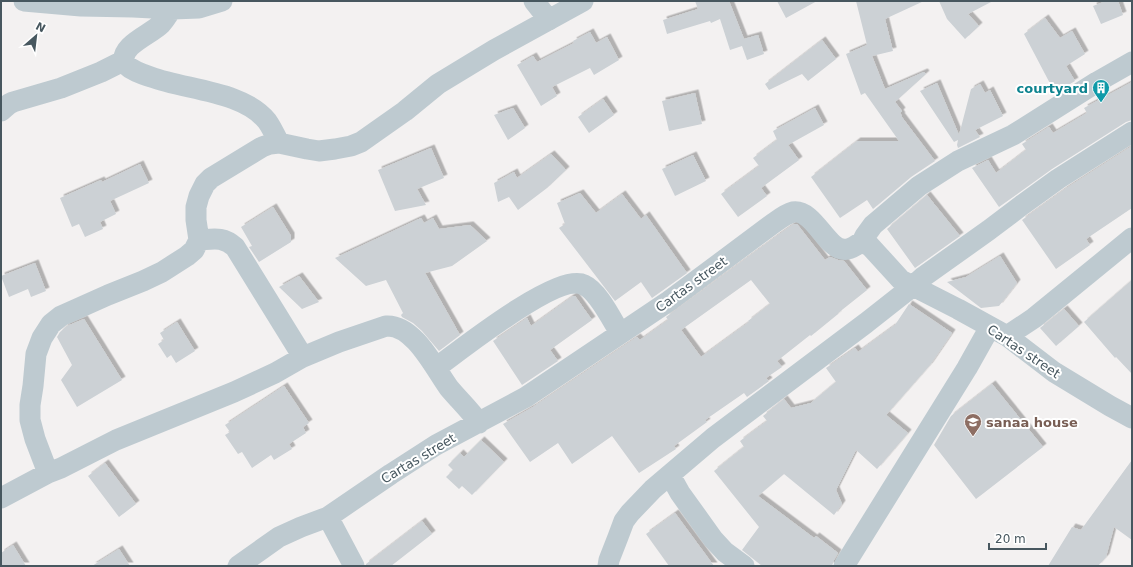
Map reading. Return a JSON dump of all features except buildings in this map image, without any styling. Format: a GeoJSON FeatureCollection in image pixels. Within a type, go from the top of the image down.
{"type":"FeatureCollection","features":[{"type":"Feature","properties":{"kind":"street"},"geometry":{"type":"LineString","coordinates":[[24,1],[81,6],[133,6],[172,9],[199,8],[222,1]]}},
{"type":"Feature","properties":{"kind":"street"},"geometry":{"type":"LineString","coordinates":[[534,1],[550,20]]}},
{"type":"Feature","properties":{"kind":"street"},"geometry":{"type":"LineString","coordinates":[[48,473],[35,439],[30,420],[30,405],[34,386],[36,354],[42,338],[51,324],[61,316],[162,272],[194,250],[199,240],[196,207],[204,184],[211,178],[262,147],[270,144],[278,143],[319,151],[343,148],[361,142],[405,111],[438,84],[494,50],[583,1]]}},
{"type":"Feature","properties":{"kind":"street"},"geometry":{"type":"LineString","coordinates":[[1,111],[12,102],[61,88],[101,72],[123,61],[128,50],[160,24],[172,9]]}},
{"type":"Feature","properties":{"kind":"street"},"geometry":{"type":"LineString","coordinates":[[123,61],[128,67],[138,73],[163,81],[209,91],[247,105],[267,120],[274,130],[278,143]]}},
{"type":"Feature","properties":{"kind":"street"},"geometry":{"type":"LineString","coordinates":[[862,242],[873,225],[919,186],[958,161],[1012,135],[1132,62]]}},
{"type":"Feature","properties":{"kind":"street"},"geometry":{"type":"LineString","coordinates":[[608,566],[624,521],[630,513],[653,489],[713,438],[866,323],[923,277],[1058,179],[1132,132]]}},
{"type":"Feature","properties":{"kind":"street","name":"Cartas street"},"geometry":{"type":"LineString","coordinates":[[238,566],[279,537],[328,517],[436,445],[480,423],[526,397],[669,301],[771,225],[793,212],[800,213],[812,221],[837,248],[843,250],[850,249],[862,242],[870,246],[901,280],[998,332],[1054,372],[1132,418]]}},
{"type":"Feature","properties":{"kind":"street"},"geometry":{"type":"LineString","coordinates":[[844,566],[955,387],[998,332],[1034,318],[1132,238]]}},
{"type":"Feature","properties":{"kind":"street"},"geometry":{"type":"LineString","coordinates":[[199,240],[224,240],[235,247],[303,358]]}},
{"type":"Feature","properties":{"kind":"street"},"geometry":{"type":"LineString","coordinates":[[436,368],[504,318],[550,292],[573,283],[584,284],[598,296],[620,333]]}},
{"type":"Feature","properties":{"kind":"street"},"geometry":{"type":"LineString","coordinates":[[1,498],[116,440],[201,406],[275,373],[303,358],[380,327],[391,326],[400,328],[412,336],[430,358],[450,388],[480,423]]}},
{"type":"Feature","properties":{"kind":"street"},"geometry":{"type":"LineString","coordinates":[[670,475],[680,493],[713,539],[725,552],[744,566]]}},
{"type":"Feature","properties":{"kind":"street"},"geometry":{"type":"LineString","coordinates":[[328,517],[354,566]]}},
{"type":"Feature","properties":{"kind":"place","name":"courtyard"},"geometry":{"type":"Point","coordinates":[1101,103]}},
{"type":"Feature","properties":{"kind":"place","name":"sanaa house"},"geometry":{"type":"Point","coordinates":[973,437]}}]}
